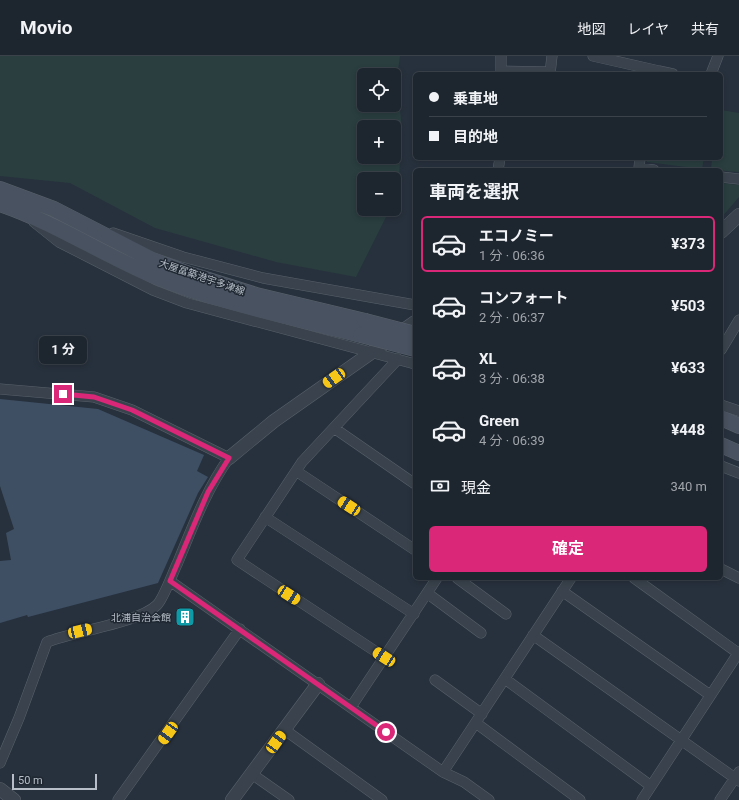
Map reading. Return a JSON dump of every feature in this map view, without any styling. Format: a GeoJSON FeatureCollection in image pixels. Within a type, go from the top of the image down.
{"type":"FeatureCollection","features":[{"type":"Feature","properties":{"kind":"main road","name":"大屋冨築港宇多津線"},"geometry":{"type":"LineString","coordinates":[[0,189],[54,209],[151,259],[186,273],[363,328],[413,348]]}},
{"type":"Feature","properties":{"kind":"main road","name":"大屋冨築港宇多津線"},"geometry":{"type":"LineString","coordinates":[[0,204],[50,224],[149,274],[215,298],[363,328],[413,334]]}},
{"type":"Feature","properties":{"kind":"main road"},"geometry":{"type":"LineString","coordinates":[[723,419],[739,426]]}},
{"type":"Feature","properties":{"kind":"main road"},"geometry":{"type":"LineString","coordinates":[[723,446],[739,453]]}},
{"type":"Feature","properties":{"kind":"street"},"geometry":{"type":"LineString","coordinates":[[501,56],[501,72]]}},
{"type":"Feature","properties":{"kind":"street"},"geometry":{"type":"LineString","coordinates":[[550,72],[552,56]]}},
{"type":"Feature","properties":{"kind":"street"},"geometry":{"type":"LineString","coordinates":[[593,56],[658,72]]}},
{"type":"Feature","properties":{"kind":"street"},"geometry":{"type":"LineString","coordinates":[[712,72],[718,56]]}},
{"type":"Feature","properties":{"kind":"street"},"geometry":{"type":"LineString","coordinates":[[723,177],[739,179]]}},
{"type":"Feature","properties":{"kind":"street"},"geometry":{"type":"LineString","coordinates":[[20,211],[59,242],[153,290],[223,314],[413,363]]}},
{"type":"Feature","properties":{"kind":"street"},"geometry":{"type":"LineString","coordinates":[[723,230],[739,215]]}},
{"type":"Feature","properties":{"kind":"street"},"geometry":{"type":"LineString","coordinates":[[81,223],[183,256],[255,276],[413,306]]}},
{"type":"Feature","properties":{"kind":"street"},"geometry":{"type":"LineString","coordinates":[[723,347],[739,320]]}},
{"type":"Feature","properties":{"kind":"street"},"geometry":{"type":"LineString","coordinates":[[0,763],[19,718],[47,642],[64,635],[140,615],[157,605],[170,581],[208,492],[229,458],[274,421],[413,323]]}},
{"type":"Feature","properties":{"kind":"street"},"geometry":{"type":"LineString","coordinates":[[384,657],[237,560],[302,462],[398,359]]}},
{"type":"Feature","properties":{"kind":"street"},"geometry":{"type":"LineString","coordinates":[[0,389],[94,397],[132,410],[229,458]]}},
{"type":"Feature","properties":{"kind":"street"},"geometry":{"type":"LineString","coordinates":[[723,406],[739,410]]}},
{"type":"Feature","properties":{"kind":"street"},"geometry":{"type":"LineString","coordinates":[[334,428],[413,483]]}},
{"type":"Feature","properties":{"kind":"street"},"geometry":{"type":"LineString","coordinates":[[723,467],[739,473]]}},
{"type":"Feature","properties":{"kind":"street"},"geometry":{"type":"LineString","coordinates":[[296,471],[413,549]]}},
{"type":"Feature","properties":{"kind":"street"},"geometry":{"type":"LineString","coordinates":[[265,517],[414,614]]}},
{"type":"Feature","properties":{"kind":"street"},"geometry":{"type":"LineString","coordinates":[[723,570],[739,578]]}},
{"type":"Feature","properties":{"kind":"street"},"geometry":{"type":"LineString","coordinates":[[351,707],[436,580]]}},
{"type":"Feature","properties":{"kind":"street"},"geometry":{"type":"LineString","coordinates":[[460,580],[506,614]]}},
{"type":"Feature","properties":{"kind":"street"},"geometry":{"type":"LineString","coordinates":[[443,772],[569,580]]}},
{"type":"Feature","properties":{"kind":"street"},"geometry":{"type":"LineString","coordinates":[[637,580],[739,652],[642,800]]}},
{"type":"Feature","properties":{"kind":"street"},"geometry":{"type":"LineString","coordinates":[[170,581],[443,772],[464,782],[490,800]]}},
{"type":"Feature","properties":{"kind":"street"},"geometry":{"type":"LineString","coordinates":[[562,591],[710,695]]}},
{"type":"Feature","properties":{"kind":"street"},"geometry":{"type":"LineString","coordinates":[[427,593],[481,633]]}},
{"type":"Feature","properties":{"kind":"street"},"geometry":{"type":"LineString","coordinates":[[118,800],[240,629]]}},
{"type":"Feature","properties":{"kind":"street"},"geometry":{"type":"LineString","coordinates":[[533,635],[680,740],[738,777],[720,800]]}},
{"type":"Feature","properties":{"kind":"street"},"geometry":{"type":"LineString","coordinates":[[505,679],[651,786]]}},
{"type":"Feature","properties":{"kind":"street"},"geometry":{"type":"LineString","coordinates":[[434,680],[482,714]]}},
{"type":"Feature","properties":{"kind":"street"},"geometry":{"type":"LineString","coordinates":[[232,800],[318,684]]}},
{"type":"Feature","properties":{"kind":"street"},"geometry":{"type":"LineString","coordinates":[[476,723],[580,800]]}},
{"type":"Feature","properties":{"kind":"street"},"geometry":{"type":"LineString","coordinates":[[285,730],[382,800]]}},
{"type":"Feature","properties":{"kind":"street"},"geometry":{"type":"LineString","coordinates":[[252,774],[289,800]]}},
{"type":"Feature","properties":{"kind":"street"},"geometry":{"type":"LineString","coordinates":[[0,788],[14,800]]}},
{"type":"Feature","properties":{"kind":"green space"},"geometry":{"type":"Polygon","coordinates":[[[0,56],[400,56],[398,68],[357,68],[357,112],[400,112],[402,130],[401,145],[401,120],[357,120],[357,164],[400,164],[399,172],[357,172],[357,216],[386,216],[356,277],[276,262],[155,228],[70,183],[0,176],[0,56]]]}},
{"type":"Feature","properties":{"kind":"green space"},"geometry":{"type":"Polygon","coordinates":[[[723,110],[739,113],[739,172],[723,171],[723,168],[711,168],[712,160],[723,160],[723,110]]]}},
{"type":"Feature","properties":{"kind":"green space"},"geometry":{"type":"Polygon","coordinates":[[[646,160],[704,160],[702,168],[647,162],[646,160]]]}},
{"type":"Feature","properties":{"kind":"green space"},"geometry":{"type":"Polygon","coordinates":[[[723,183],[739,185],[739,197],[723,216],[723,183]]]}},
{"type":"Feature","properties":{"kind":"water"},"geometry":{"type":"Polygon","coordinates":[[[0,399],[98,409],[204,455],[197,471],[208,477],[198,493],[158,583],[0,623],[0,561],[11,560],[6,533],[14,529],[0,486],[0,399]]]}},
{"type":"Feature","properties":{"kind":"place","name":"北浦自治会館"},"geometry":{"type":"Point","coordinates":[185,617]}},
{"type":"Feature","properties":{"kind":"route"},"geometry":{"type":"LineString","coordinates":[[63,394],[94,397],[132,410],[229,458],[218,473],[208,492],[170,581],[386,732]]}}]}
